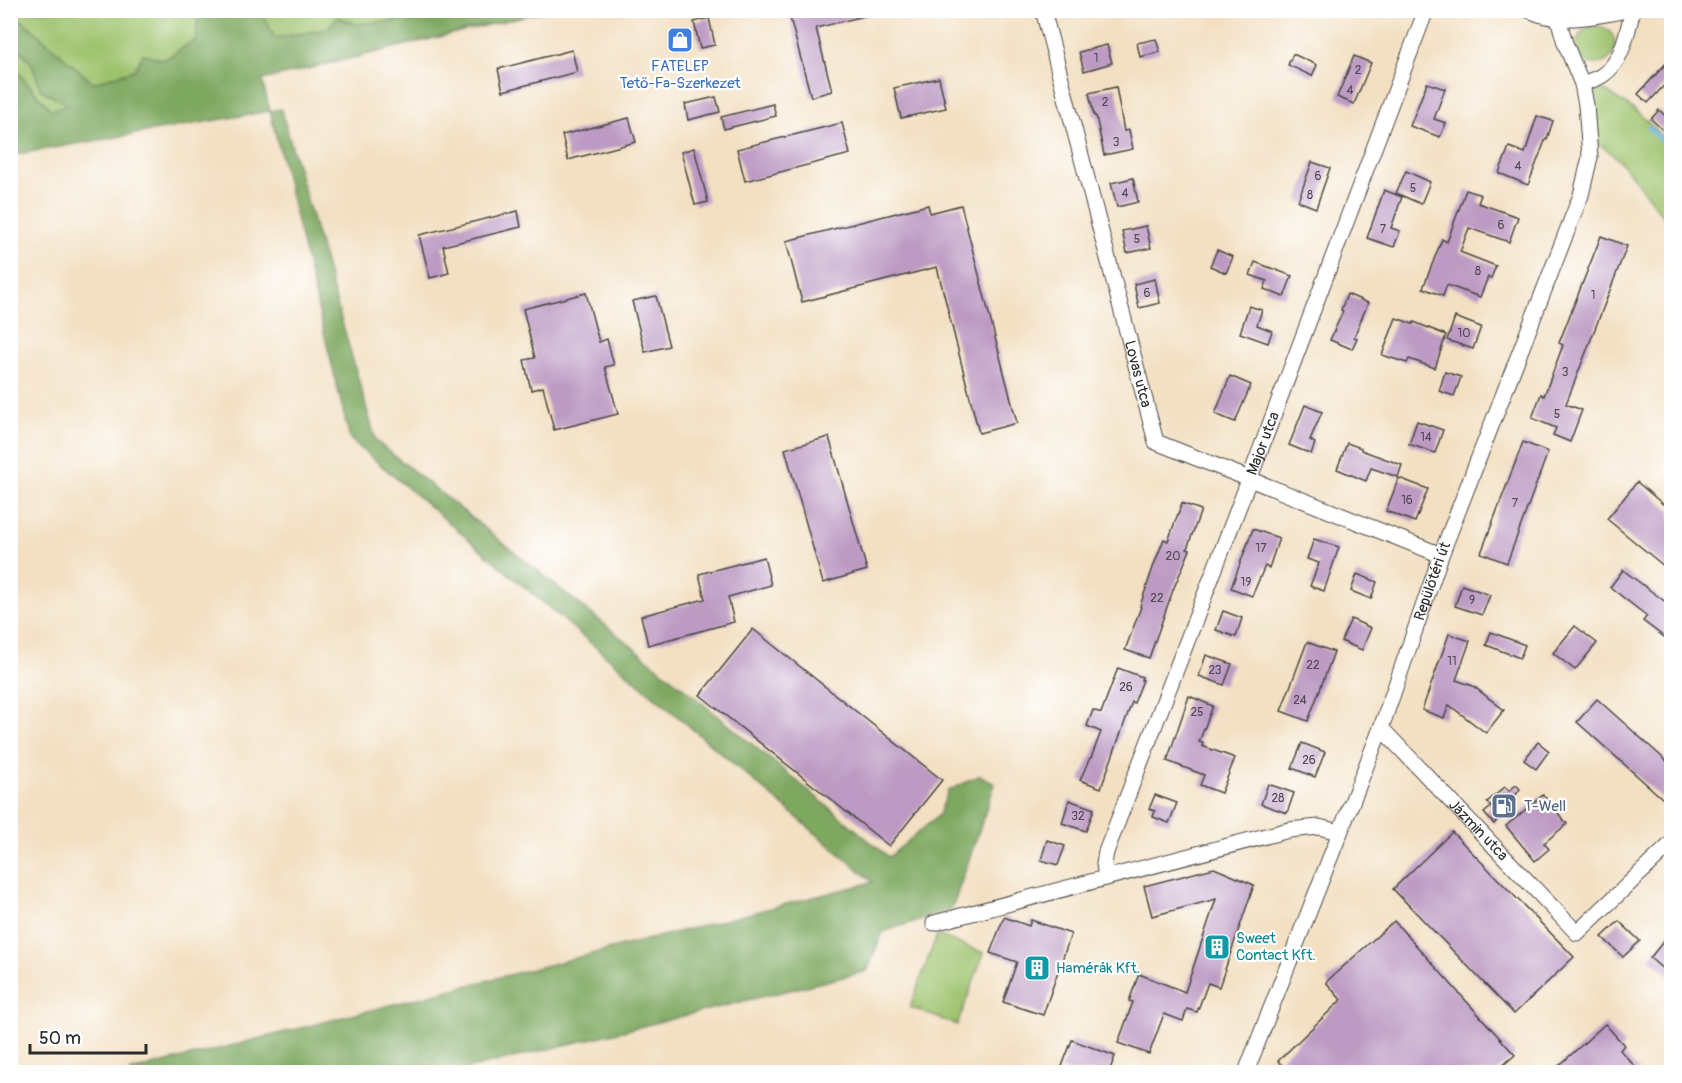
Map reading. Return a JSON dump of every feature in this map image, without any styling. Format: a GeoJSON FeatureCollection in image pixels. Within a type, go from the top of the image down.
{"type":"FeatureCollection","features":[{"type":"Feature","properties":{"kind":"street","name":"Lovas utca"},"geometry":{"type":"LineString","coordinates":[[1043,10],[1156,442],[1441,555]]}},
{"type":"Feature","properties":{"kind":"street","name":"Major utca"},"geometry":{"type":"LineString","coordinates":[[1106,878],[1104,864],[1106,852],[1426,10]]}},
{"type":"Feature","properties":{"kind":"street"},"geometry":{"type":"LineString","coordinates":[[1529,10],[1558,18],[1596,16],[1627,10]]}},
{"type":"Feature","properties":{"kind":"street"},"geometry":{"type":"LineString","coordinates":[[1582,84],[1602,76],[1612,67],[1620,54],[1633,10]]}},
{"type":"Feature","properties":{"kind":"street","name":"Repülőtéri út"},"geometry":{"type":"LineString","coordinates":[[1246,1072],[1381,728],[1441,555],[1581,195],[1590,157],[1587,113],[1582,84],[1565,43],[1558,18]]}},
{"type":"Feature","properties":{"kind":"street","name":"Jázmin utca"},"geometry":{"type":"LineString","coordinates":[[1381,728],[1577,933],[1671,843]]}},
{"type":"Feature","properties":{"kind":"street"},"geometry":{"type":"LineString","coordinates":[[934,923],[1289,830],[1319,827],[1339,832]]}},
{"type":"Feature","properties":{"kind":"green space"},"geometry":{"type":"Polygon","coordinates":[[[11,11],[93,83],[135,70],[143,54],[164,60],[197,39],[198,11],[261,11],[275,38],[328,29],[337,17],[356,24],[397,21],[393,11],[545,11],[262,80],[270,111],[11,155],[10,64],[51,110],[69,105],[41,90],[32,64],[11,39],[11,11]]]}},
{"type":"Feature","properties":{"kind":"green space"},"geometry":{"type":"Polygon","coordinates":[[[12,11],[198,11],[197,39],[164,60],[93,83],[12,11]]]}},
{"type":"Feature","properties":{"kind":"green space"},"geometry":{"type":"Polygon","coordinates":[[[261,11],[393,11],[398,21],[356,24],[338,17],[328,29],[275,38],[261,11]]]}},
{"type":"Feature","properties":{"kind":"green space"},"geometry":{"type":"Polygon","coordinates":[[[1596,26],[1610,31],[1615,45],[1610,59],[1596,64],[1582,59],[1577,45],[1582,31],[1596,26]]]}},
{"type":"Feature","properties":{"kind":"green space"},"geometry":{"type":"Polygon","coordinates":[[[10,39],[32,64],[41,90],[70,105],[51,111],[11,64],[10,39]]]}},
{"type":"Feature","properties":{"kind":"green space"},"geometry":{"type":"Polygon","coordinates":[[[1599,87],[1635,110],[1671,143],[1671,227],[1630,173],[1614,155],[1596,142],[1594,99],[1599,87]]]}},
{"type":"Feature","properties":{"kind":"green space"},"geometry":{"type":"Polygon","coordinates":[[[281,109],[376,441],[690,693],[889,857],[939,815],[948,791],[980,775],[995,784],[952,909],[883,932],[867,971],[455,1072],[128,1072],[873,882],[350,439],[270,111],[281,109]]]}},
{"type":"Feature","properties":{"kind":"green space"},"geometry":{"type":"Polygon","coordinates":[[[937,935],[984,953],[957,1025],[910,1007],[937,935]]]}},
{"type":"Feature","properties":{"kind":"building"},"geometry":{"type":"Polygon","coordinates":[[[788,10],[867,10],[868,15],[816,28],[832,91],[811,97],[788,10]]]}},
{"type":"Feature","properties":{"kind":"building"},"geometry":{"type":"Polygon","coordinates":[[[709,18],[715,45],[700,48],[694,22],[709,18]]]}},
{"type":"Feature","properties":{"kind":"building"},"geometry":{"type":"Polygon","coordinates":[[[1156,39],[1160,52],[1140,57],[1137,43],[1156,39]]]}},
{"type":"Feature","properties":{"kind":"building"},"geometry":{"type":"Polygon","coordinates":[[[1107,45],[1112,63],[1084,71],[1079,52],[1107,45]]]}},
{"type":"Feature","properties":{"kind":"building"},"geometry":{"type":"Polygon","coordinates":[[[572,50],[577,72],[503,91],[498,69],[572,50]]]}},
{"type":"Feature","properties":{"kind":"building"},"geometry":{"type":"Polygon","coordinates":[[[1293,54],[1317,65],[1312,76],[1288,65],[1293,54]]]}},
{"type":"Feature","properties":{"kind":"building"},"geometry":{"type":"Polygon","coordinates":[[[1354,56],[1371,63],[1354,104],[1337,97],[1354,56]]]}},
{"type":"Feature","properties":{"kind":"building"},"geometry":{"type":"Polygon","coordinates":[[[1671,58],[1671,78],[1648,103],[1638,94],[1671,58]]]}},
{"type":"Feature","properties":{"kind":"building"},"geometry":{"type":"Polygon","coordinates":[[[939,78],[946,108],[901,118],[894,88],[939,78]]]}},
{"type":"Feature","properties":{"kind":"building"},"geometry":{"type":"Polygon","coordinates":[[[1427,83],[1445,89],[1434,119],[1446,123],[1440,137],[1410,126],[1427,83]]]}},
{"type":"Feature","properties":{"kind":"building"},"geometry":{"type":"Polygon","coordinates":[[[1116,87],[1124,131],[1129,130],[1133,149],[1104,155],[1089,93],[1116,87]]]}},
{"type":"Feature","properties":{"kind":"building"},"geometry":{"type":"Polygon","coordinates":[[[716,97],[720,112],[688,120],[685,104],[716,97]]]}},
{"type":"Feature","properties":{"kind":"building"},"geometry":{"type":"Polygon","coordinates":[[[773,104],[776,116],[724,129],[721,117],[773,104]]]}},
{"type":"Feature","properties":{"kind":"building"},"geometry":{"type":"Polygon","coordinates":[[[1659,110],[1671,121],[1671,125],[1665,132],[1651,119],[1659,110]]]}},
{"type":"Feature","properties":{"kind":"building"},"geometry":{"type":"Polygon","coordinates":[[[1537,116],[1553,121],[1528,185],[1499,173],[1509,147],[1525,153],[1537,116]]]}},
{"type":"Feature","properties":{"kind":"building"},"geometry":{"type":"Polygon","coordinates":[[[629,118],[636,142],[568,160],[562,135],[629,118]]]}},
{"type":"Feature","properties":{"kind":"building"},"geometry":{"type":"Polygon","coordinates":[[[842,123],[850,154],[745,181],[737,149],[842,123]]]}},
{"type":"Feature","properties":{"kind":"building"},"geometry":{"type":"Polygon","coordinates":[[[694,148],[708,202],[695,205],[681,152],[694,148]]]}},
{"type":"Feature","properties":{"kind":"building"},"geometry":{"type":"Polygon","coordinates":[[[1312,162],[1330,168],[1316,208],[1298,201],[1312,162]]]}},
{"type":"Feature","properties":{"kind":"building"},"geometry":{"type":"Polygon","coordinates":[[[1406,171],[1430,182],[1421,204],[1396,193],[1406,171]]]}},
{"type":"Feature","properties":{"kind":"building"},"geometry":{"type":"Polygon","coordinates":[[[1133,178],[1138,202],[1117,207],[1111,183],[1133,178]]]}},
{"type":"Feature","properties":{"kind":"building"},"geometry":{"type":"Polygon","coordinates":[[[1384,190],[1402,197],[1391,228],[1400,231],[1394,247],[1367,238],[1384,190]]]}},
{"type":"Feature","properties":{"kind":"building"},"geometry":{"type":"Polygon","coordinates":[[[1466,190],[1481,195],[1478,203],[1518,217],[1509,242],[1469,228],[1460,252],[1496,266],[1491,278],[1488,277],[1480,297],[1447,285],[1443,296],[1423,288],[1442,239],[1447,242],[1466,190]]]}},
{"type":"Feature","properties":{"kind":"building"},"geometry":{"type":"Polygon","coordinates":[[[928,205],[930,213],[961,205],[1017,423],[979,433],[937,267],[802,302],[786,241],[928,205]]]}},
{"type":"Feature","properties":{"kind":"building"},"geometry":{"type":"Polygon","coordinates":[[[518,211],[521,227],[443,246],[449,273],[430,278],[419,235],[518,211]]]}},
{"type":"Feature","properties":{"kind":"building"},"geometry":{"type":"Polygon","coordinates":[[[1146,226],[1151,248],[1127,253],[1122,231],[1146,226]]]}},
{"type":"Feature","properties":{"kind":"building"},"geometry":{"type":"Polygon","coordinates":[[[1601,236],[1627,246],[1566,404],[1582,410],[1570,442],[1553,435],[1556,428],[1532,418],[1541,394],[1544,396],[1563,345],[1559,343],[1601,236]]]}},
{"type":"Feature","properties":{"kind":"building"},"geometry":{"type":"Polygon","coordinates":[[[1217,250],[1233,257],[1226,273],[1210,266],[1217,250]]]}},
{"type":"Feature","properties":{"kind":"building"},"geometry":{"type":"Polygon","coordinates":[[[1255,262],[1292,276],[1284,297],[1264,289],[1267,281],[1250,275],[1255,262]]]}},
{"type":"Feature","properties":{"kind":"building"},"geometry":{"type":"Polygon","coordinates":[[[1155,279],[1160,303],[1139,308],[1134,284],[1155,279]]]}},
{"type":"Feature","properties":{"kind":"building"},"geometry":{"type":"Polygon","coordinates":[[[586,293],[599,342],[607,339],[614,365],[605,367],[618,414],[554,430],[543,387],[531,390],[524,360],[535,358],[523,309],[586,293]]]}},
{"type":"Feature","properties":{"kind":"building"},"geometry":{"type":"Polygon","coordinates":[[[1347,294],[1368,303],[1354,337],[1357,338],[1352,349],[1330,340],[1343,311],[1341,310],[1347,294]]]}},
{"type":"Feature","properties":{"kind":"building"},"geometry":{"type":"Polygon","coordinates":[[[656,296],[669,346],[645,352],[632,301],[656,296]]]}},
{"type":"Feature","properties":{"kind":"building"},"geometry":{"type":"Polygon","coordinates":[[[1249,306],[1262,310],[1257,325],[1272,331],[1268,343],[1240,333],[1249,306]]]}},
{"type":"Feature","properties":{"kind":"building"},"geometry":{"type":"Polygon","coordinates":[[[1455,317],[1481,327],[1473,349],[1447,340],[1455,317]]]}},
{"type":"Feature","properties":{"kind":"building"},"geometry":{"type":"Polygon","coordinates":[[[1396,318],[1413,324],[1414,322],[1446,335],[1435,368],[1409,359],[1407,363],[1382,355],[1396,318]]]}},
{"type":"Feature","properties":{"kind":"building"},"geometry":{"type":"Polygon","coordinates":[[[1445,372],[1461,377],[1454,396],[1439,391],[1445,372]]]}},
{"type":"Feature","properties":{"kind":"building"},"geometry":{"type":"Polygon","coordinates":[[[1230,376],[1251,385],[1235,422],[1215,414],[1230,376]]]}},
{"type":"Feature","properties":{"kind":"building"},"geometry":{"type":"Polygon","coordinates":[[[1305,405],[1322,412],[1310,440],[1315,443],[1311,454],[1289,445],[1305,405]]]}},
{"type":"Feature","properties":{"kind":"building"},"geometry":{"type":"Polygon","coordinates":[[[1417,421],[1443,430],[1435,453],[1409,444],[1417,421]]]}},
{"type":"Feature","properties":{"kind":"building"},"geometry":{"type":"Polygon","coordinates":[[[829,437],[867,570],[823,583],[785,449],[829,437]]]}},
{"type":"Feature","properties":{"kind":"building"},"geometry":{"type":"Polygon","coordinates":[[[1523,442],[1548,452],[1507,563],[1481,553],[1523,442]]]}},
{"type":"Feature","properties":{"kind":"building"},"geometry":{"type":"Polygon","coordinates":[[[1347,443],[1402,465],[1398,477],[1371,468],[1366,481],[1337,469],[1347,443]]]}},
{"type":"Feature","properties":{"kind":"building"},"geometry":{"type":"Polygon","coordinates":[[[1399,478],[1428,489],[1415,522],[1386,511],[1399,478]]]}},
{"type":"Feature","properties":{"kind":"building"},"geometry":{"type":"Polygon","coordinates":[[[1637,482],[1671,511],[1671,572],[1607,519],[1637,482]]]}},
{"type":"Feature","properties":{"kind":"building"},"geometry":{"type":"Polygon","coordinates":[[[1182,503],[1201,510],[1187,549],[1190,550],[1149,658],[1125,650],[1155,562],[1164,539],[1168,541],[1182,503]]]}},
{"type":"Feature","properties":{"kind":"building"},"geometry":{"type":"Polygon","coordinates":[[[1253,529],[1279,538],[1269,568],[1265,566],[1252,596],[1231,588],[1253,529]]]}},
{"type":"Feature","properties":{"kind":"building"},"geometry":{"type":"Polygon","coordinates":[[[1314,539],[1339,547],[1324,591],[1310,586],[1319,563],[1307,559],[1314,539]]]}},
{"type":"Feature","properties":{"kind":"building"},"geometry":{"type":"Polygon","coordinates":[[[764,557],[771,585],[728,597],[734,622],[648,645],[641,616],[705,599],[699,574],[764,557]]]}},
{"type":"Feature","properties":{"kind":"building"},"geometry":{"type":"Polygon","coordinates":[[[1623,570],[1671,606],[1671,642],[1643,621],[1647,616],[1610,587],[1623,570]]]}},
{"type":"Feature","properties":{"kind":"building"},"geometry":{"type":"Polygon","coordinates":[[[1357,574],[1377,582],[1371,599],[1351,591],[1357,574]]]}},
{"type":"Feature","properties":{"kind":"building"},"geometry":{"type":"Polygon","coordinates":[[[1462,585],[1490,595],[1482,615],[1455,606],[1462,585]]]}},
{"type":"Feature","properties":{"kind":"building"},"geometry":{"type":"Polygon","coordinates":[[[1223,611],[1242,618],[1236,637],[1216,630],[1223,611]]]}},
{"type":"Feature","properties":{"kind":"building"},"geometry":{"type":"Polygon","coordinates":[[[1351,619],[1371,628],[1362,650],[1341,641],[1351,619]]]}},
{"type":"Feature","properties":{"kind":"building"},"geometry":{"type":"Polygon","coordinates":[[[1575,626],[1597,643],[1575,670],[1553,653],[1575,626]]]}},
{"type":"Feature","properties":{"kind":"building"},"geometry":{"type":"Polygon","coordinates":[[[753,629],[942,780],[889,846],[700,695],[753,629]]]}},
{"type":"Feature","properties":{"kind":"building"},"geometry":{"type":"Polygon","coordinates":[[[1491,632],[1525,645],[1520,658],[1486,645],[1491,632]]]}},
{"type":"Feature","properties":{"kind":"building"},"geometry":{"type":"Polygon","coordinates":[[[1449,634],[1470,641],[1456,680],[1473,686],[1504,710],[1486,733],[1449,705],[1444,718],[1422,710],[1449,634]]]}},
{"type":"Feature","properties":{"kind":"building"},"geometry":{"type":"Polygon","coordinates":[[[1307,642],[1334,652],[1308,721],[1281,711],[1307,642]]]}},
{"type":"Feature","properties":{"kind":"building"},"geometry":{"type":"Polygon","coordinates":[[[1206,655],[1232,664],[1224,685],[1199,676],[1206,655]]]}},
{"type":"Feature","properties":{"kind":"building"},"geometry":{"type":"Polygon","coordinates":[[[1118,668],[1142,677],[1141,680],[1143,680],[1134,703],[1132,702],[1101,788],[1080,780],[1101,732],[1087,726],[1093,710],[1101,713],[1118,668]]]}},
{"type":"Feature","properties":{"kind":"building"},"geometry":{"type":"Polygon","coordinates":[[[1189,696],[1213,706],[1199,742],[1203,743],[1202,746],[1235,758],[1221,793],[1200,785],[1204,775],[1167,761],[1189,696]]]}},
{"type":"Feature","properties":{"kind":"building"},"geometry":{"type":"Polygon","coordinates":[[[1597,699],[1671,765],[1671,790],[1663,799],[1577,722],[1597,699]]]}},
{"type":"Feature","properties":{"kind":"building"},"geometry":{"type":"Polygon","coordinates":[[[1538,742],[1549,751],[1536,769],[1524,760],[1538,742]]]}},
{"type":"Feature","properties":{"kind":"building"},"geometry":{"type":"Polygon","coordinates":[[[1302,743],[1325,752],[1315,777],[1292,768],[1302,743]]]}},
{"type":"Feature","properties":{"kind":"building"},"geometry":{"type":"Polygon","coordinates":[[[1268,784],[1294,793],[1287,813],[1261,804],[1268,784]]]}},
{"type":"Feature","properties":{"kind":"building","name":"T-Well"},"geometry":{"type":"Polygon","coordinates":[[[1516,785],[1520,789],[1494,824],[1484,813],[1491,807],[1487,802],[1505,787],[1509,791],[1516,785]]]}},
{"type":"Feature","properties":{"kind":"building"},"geometry":{"type":"Polygon","coordinates":[[[1155,795],[1177,803],[1169,823],[1153,817],[1155,811],[1149,809],[1155,795]]]}},
{"type":"Feature","properties":{"kind":"building"},"geometry":{"type":"Polygon","coordinates":[[[1543,795],[1567,824],[1544,843],[1549,849],[1535,861],[1506,826],[1543,795]]]}},
{"type":"Feature","properties":{"kind":"building"},"geometry":{"type":"Polygon","coordinates":[[[1069,800],[1094,809],[1086,831],[1062,823],[1069,800]]]}},
{"type":"Feature","properties":{"kind":"building"},"geometry":{"type":"Polygon","coordinates":[[[1452,832],[1574,957],[1514,1014],[1393,889],[1452,832]]]}},
{"type":"Feature","properties":{"kind":"building"},"geometry":{"type":"Polygon","coordinates":[[[1047,840],[1065,846],[1058,865],[1041,860],[1047,840]]]}},
{"type":"Feature","properties":{"kind":"building","name":"Sweet Contact Kft."},"geometry":{"type":"Polygon","coordinates":[[[1214,868],[1254,885],[1219,987],[1208,983],[1197,1012],[1187,1009],[1183,1021],[1164,1014],[1149,1054],[1118,1043],[1133,1002],[1129,1001],[1139,974],[1185,992],[1216,899],[1152,916],[1144,886],[1214,868]]]}},
{"type":"Feature","properties":{"kind":"building","name":"Hamérák Kft."},"geometry":{"type":"Polygon","coordinates":[[[1004,917],[1029,926],[1031,920],[1071,934],[1043,1015],[1003,1002],[1017,962],[990,953],[1004,917]]]}},
{"type":"Feature","properties":{"kind":"building"},"geometry":{"type":"Polygon","coordinates":[[[1394,921],[1515,1055],[1495,1072],[1289,1072],[1278,1061],[1341,1000],[1326,982],[1394,921]]]}},
{"type":"Feature","properties":{"kind":"building"},"geometry":{"type":"Polygon","coordinates":[[[1619,921],[1640,941],[1623,957],[1602,937],[1619,921]]]}},
{"type":"Feature","properties":{"kind":"building"},"geometry":{"type":"Polygon","coordinates":[[[1671,932],[1671,976],[1650,958],[1671,932]]]}},
{"type":"Feature","properties":{"kind":"building"},"geometry":{"type":"Polygon","coordinates":[[[1605,1024],[1624,1045],[1620,1050],[1640,1072],[1552,1072],[1605,1024]]]}},
{"type":"Feature","properties":{"kind":"building"},"geometry":{"type":"Polygon","coordinates":[[[1072,1040],[1115,1056],[1109,1072],[1071,1072],[1061,1069],[1072,1040]]]}},
{"type":"Feature","properties":{"kind":"waterway"},"geometry":{"type":"LineString","coordinates":[[1649,128],[1672,151]]}},
{"type":"Feature","properties":{"kind":"place","name":"FATELEP Tető-Fa-Szerkezet"},"geometry":{"type":"Point","coordinates":[680,40]}},
{"type":"Feature","properties":{"kind":"place","name":"T-Well"},"geometry":{"type":"Point","coordinates":[1504,806]}},
{"type":"Feature","properties":{"kind":"place","name":"Sweet Contact Kft."},"geometry":{"type":"Point","coordinates":[1217,947]}},
{"type":"Feature","properties":{"kind":"place","name":"Hamérák Kft."},"geometry":{"type":"Point","coordinates":[1037,968]}}]}
